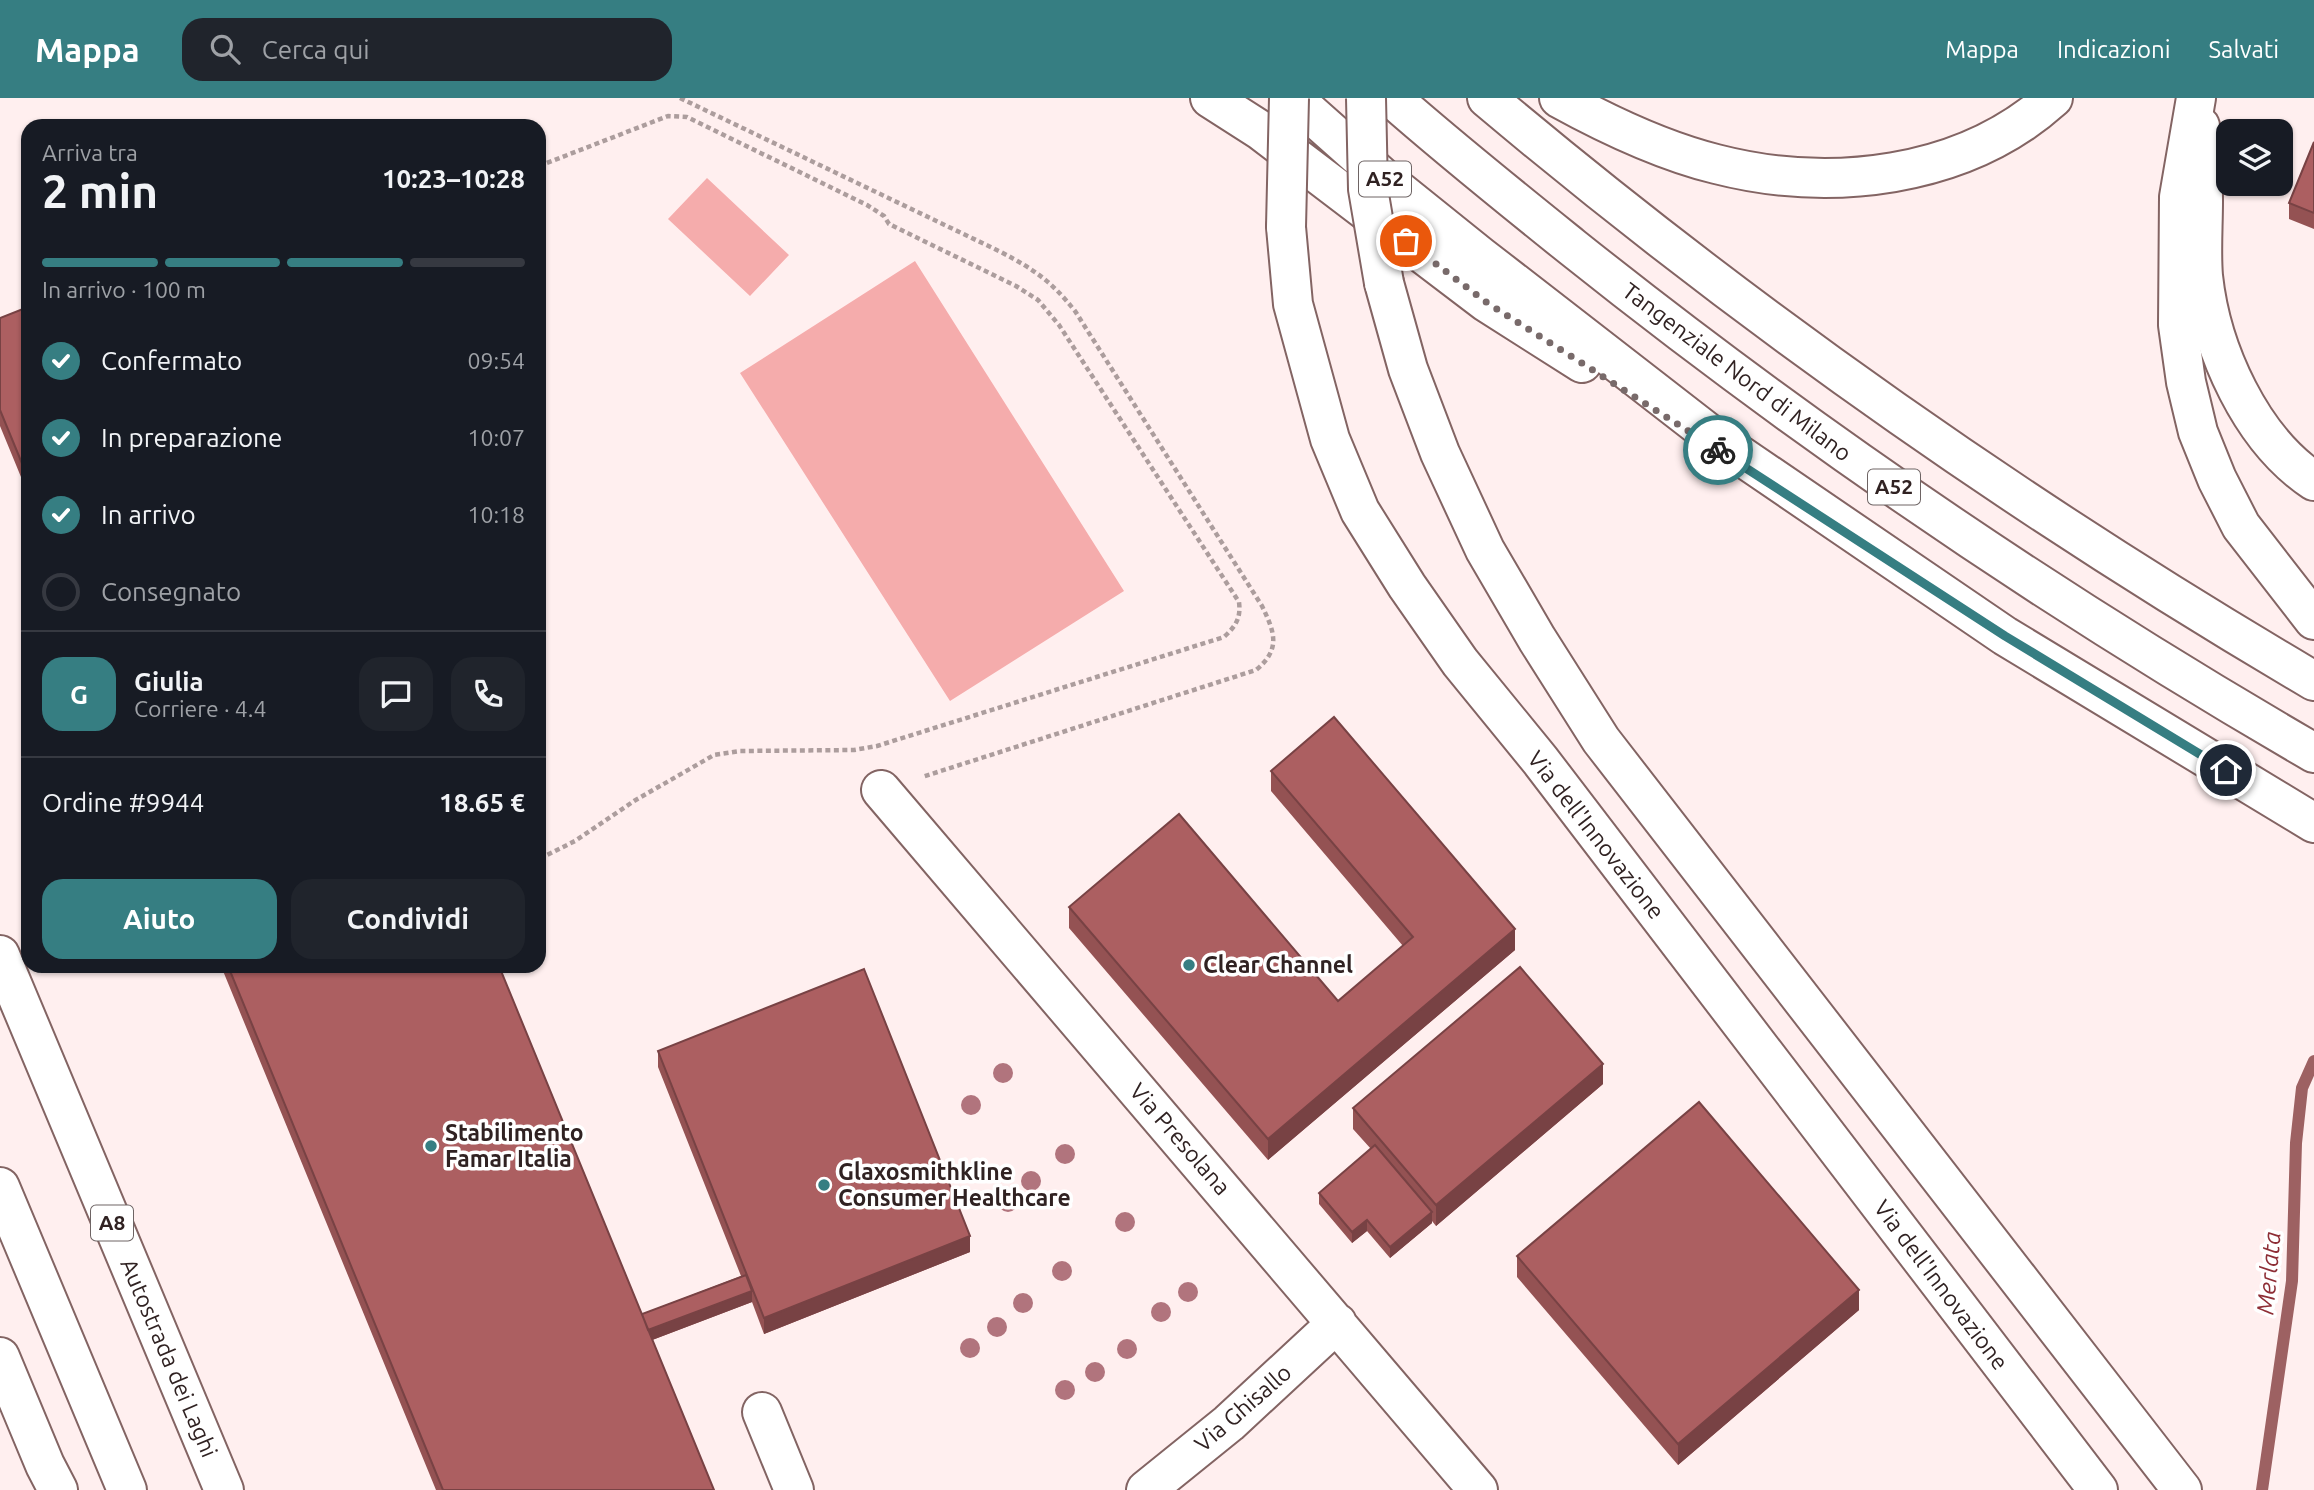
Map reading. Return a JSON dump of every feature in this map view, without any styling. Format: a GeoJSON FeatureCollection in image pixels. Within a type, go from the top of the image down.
{"type":"FeatureCollection","features":[{"type":"Feature","properties":{"kind":"main road"},"geometry":{"type":"LineString","coordinates":[[1210,98],[1260,130],[1486,302],[1913,574]]}},
{"type":"Feature","properties":{"kind":"main road","name":"A52"},"geometry":{"type":"LineString","coordinates":[[1291,98],[1383,178],[1716,439],[2005,636],[2314,824]]}},
{"type":"Feature","properties":{"kind":"main road","name":"Via dell'Innovazione"},"geometry":{"type":"LineString","coordinates":[[1291,98],[1286,227],[1293,304],[1330,439],[1360,511],[1407,586],[1460,662],[1540,760],[2098,1490]]}},
{"type":"Feature","properties":{"kind":"main road"},"geometry":{"type":"LineString","coordinates":[[1367,98],[1368,190],[1384,283],[1408,369],[1431,429],[1485,550],[1537,639],[1601,740],[2182,1490]]}},
{"type":"Feature","properties":{"kind":"main road","name":"Tangenziale Nord di Milano"},"geometry":{"type":"LineString","coordinates":[[1392,98],[1623,288],[1768,398],[1939,518],[2109,629],[2314,753]]}},
{"type":"Feature","properties":{"kind":"main road"},"geometry":{"type":"LineString","coordinates":[[1487,98],[1797,342],[1949,449],[2106,553],[2314,681]]}},
{"type":"Feature","properties":{"kind":"main road"},"geometry":{"type":"LineString","coordinates":[[1559,98],[1637,137],[1714,164],[1762,173],[1826,178],[1899,172],[1963,153],[1993,140],[2053,98]]}},
{"type":"Feature","properties":{"kind":"main road"},"geometry":{"type":"LineString","coordinates":[[2197,98],[2203,202],[2203,277],[2209,313],[2220,351],[2256,422],[2279,452],[2314,481]]}},
{"type":"Feature","properties":{"kind":"main road"},"geometry":{"type":"LineString","coordinates":[[2197,98],[2179,197],[2178,325],[2186,382],[2198,432],[2217,479],[2241,526],[2314,620]]}},
{"type":"Feature","properties":{"kind":"main road","name":"Via Presolana"},"geometry":{"type":"LineString","coordinates":[[881,790],[1478,1490]]}},
{"type":"Feature","properties":{"kind":"main road","name":"Autostrada dei Laghi"},"geometry":{"type":"LineString","coordinates":[[0,955],[224,1490]]}},
{"type":"Feature","properties":{"kind":"main road"},"geometry":{"type":"LineString","coordinates":[[0,1187],[127,1490]]}},
{"type":"Feature","properties":{"kind":"main road","name":"Via Ghisallo"},"geometry":{"type":"LineString","coordinates":[[1146,1490],[1229,1423],[1338,1323]]}},
{"type":"Feature","properties":{"kind":"main road"},"geometry":{"type":"LineString","coordinates":[[0,1357],[44,1465],[58,1490]]}},
{"type":"Feature","properties":{"kind":"main road"},"geometry":{"type":"LineString","coordinates":[[762,1412],[794,1490]]}},
{"type":"Feature","properties":{"kind":"path"},"geometry":{"type":"LineString","coordinates":[[680,98],[1001,252],[1037,272],[1057,288],[1083,323],[1271,625],[1274,644],[1268,660],[1256,670],[881,790]]}},
{"type":"Feature","properties":{"kind":"path"},"geometry":{"type":"LineString","coordinates":[[546,163],[668,116],[687,117],[867,205],[884,216],[889,224],[1016,286],[1038,300],[1059,325],[1239,602],[1240,614],[1235,627],[1224,637],[877,746],[854,750],[740,751],[714,755],[634,801],[575,841],[546,856]]}},
{"type":"Feature","properties":{"kind":"shaded area"},"geometry":{"type":"Polygon","coordinates":[[[707,178],[789,255],[750,296],[668,219],[707,178]]]}},
{"type":"Feature","properties":{"kind":"shaded area"},"geometry":{"type":"Polygon","coordinates":[[[915,261],[1124,591],[950,701],[740,373],[915,261]]]}},
{"type":"Feature","properties":{"kind":"building"},"geometry":{"type":"Polygon","coordinates":[[[2314,142],[2314,213],[2289,203],[2314,142]]]}},
{"type":"Feature","properties":{"kind":"building"},"geometry":{"type":"Polygon","coordinates":[[[21,310],[21,461],[0,410],[0,318],[21,310]]]}},
{"type":"Feature","properties":{"kind":"building"},"geometry":{"type":"Polygon","coordinates":[[[1334,717],[1515,929],[1268,1139],[1069,907],[1179,814],[1338,1001],[1413,937],[1271,771],[1334,717]]]}},
{"type":"Feature","properties":{"kind":"building"},"geometry":{"type":"Polygon","coordinates":[[[1520,967],[1603,1064],[1436,1205],[1353,1108],[1520,967]]]}},
{"type":"Feature","properties":{"kind":"building","name":"Glaxosmithkline Consumer Healthcare"},"geometry":{"type":"Polygon","coordinates":[[[864,969],[970,1236],[764,1318],[658,1051],[864,969]]]}},
{"type":"Feature","properties":{"kind":"building","name":"Stabilimento Famar Italia"},"geometry":{"type":"Polygon","coordinates":[[[231,973],[502,973],[714,1490],[443,1490],[231,973]]]}},
{"type":"Feature","properties":{"kind":"building"},"geometry":{"type":"Polygon","coordinates":[[[1699,1102],[1859,1290],[1678,1444],[1517,1256],[1699,1102]]]}},
{"type":"Feature","properties":{"kind":"building"},"geometry":{"type":"Polygon","coordinates":[[[1375,1145],[1432,1212],[1390,1247],[1367,1220],[1352,1232],[1319,1193],[1375,1145]]]}},
{"type":"Feature","properties":{"kind":"building"},"geometry":{"type":"Polygon","coordinates":[[[746,1275],[752,1291],[648,1330],[642,1314],[746,1275]]]}},
{"type":"Feature","properties":{"kind":"waterway","name":"Merlata"},"geometry":{"type":"LineString","coordinates":[[2262,1490],[2292,1281],[2296,1143],[2302,1088],[2314,1061]]}},
{"type":"Feature","properties":{"kind":"way so far"},"geometry":{"type":"LineString","coordinates":[[1406,241],[1486,302],[1718,450]]}},
{"type":"Feature","properties":{"kind":"place","name":"Clear Channel"},"geometry":{"type":"Point","coordinates":[1189,965]}},
{"type":"Feature","properties":{"kind":"place","name":"Stabilimento Famar Italia"},"geometry":{"type":"Point","coordinates":[431,1146]}},
{"type":"Feature","properties":{"kind":"place","name":"Glaxosmithkline Consumer Healthcare"},"geometry":{"type":"Point","coordinates":[824,1185]}},
{"type":"Feature","properties":{"kind":"route"},"geometry":{"type":"LineString","coordinates":[[1718,450],[2005,636],[2226,770]]}}]}
